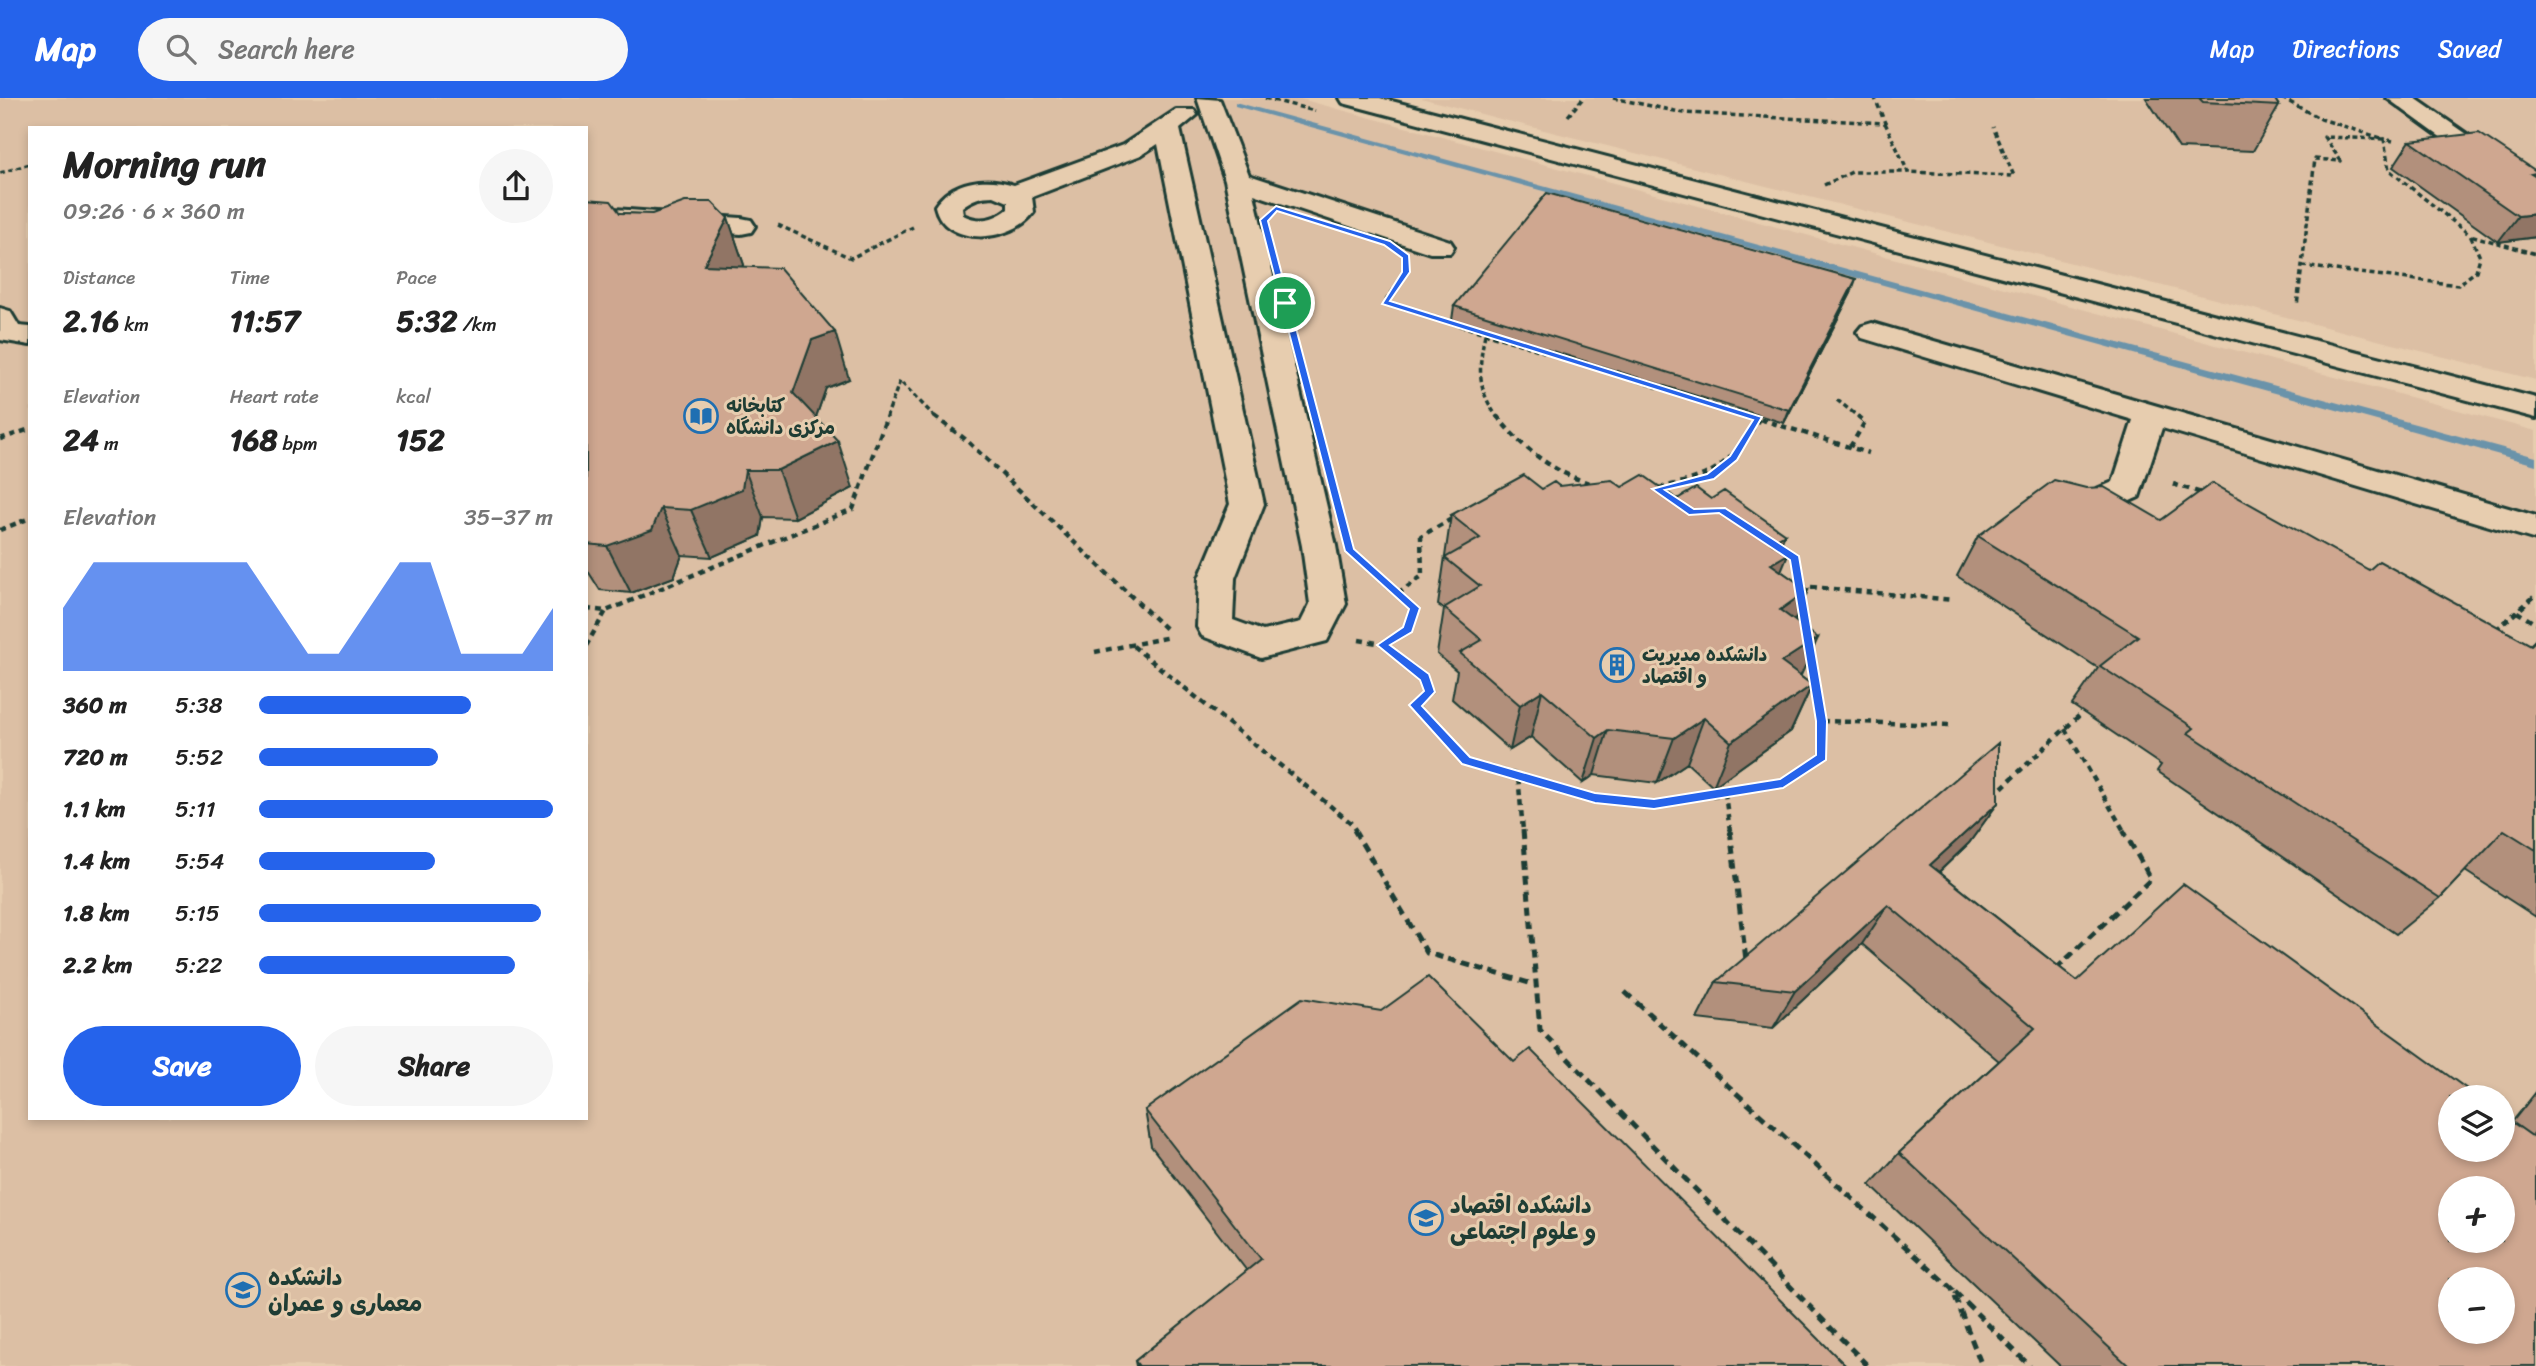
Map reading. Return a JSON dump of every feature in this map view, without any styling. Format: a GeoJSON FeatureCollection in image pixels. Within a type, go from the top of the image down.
{"type":"FeatureCollection","features":[{"type":"Feature","properties":{"kind":"lane"},"geometry":{"type":"LineString","coordinates":[[1352,98],[2536,408]]}},
{"type":"Feature","properties":{"kind":"lane"},"geometry":{"type":"LineString","coordinates":[[2399,98],[2536,194]]}},
{"type":"Feature","properties":{"kind":"lane"},"geometry":{"type":"LineString","coordinates":[[1015,194],[1132,150],[1209,99],[1238,180],[1319,546],[1328,604],[1314,632],[1261,645],[1215,627],[1217,578],[1247,504],[1167,127]]}},
{"type":"Feature","properties":{"kind":"lane"},"geometry":{"type":"LineString","coordinates":[[1238,180],[1440,247]]}},
{"type":"Feature","properties":{"kind":"lane"},"geometry":{"type":"LineString","coordinates":[[588,215],[741,226]]}},
{"type":"Feature","properties":{"kind":"lane"},"geometry":{"type":"LineString","coordinates":[[0,317],[8,333],[28,336]]}},
{"type":"Feature","properties":{"kind":"lane"},"geometry":{"type":"LineString","coordinates":[[1872,332],[2536,528]]}},
{"type":"Feature","properties":{"kind":"lane"},"geometry":{"type":"LineString","coordinates":[[2064,516],[2127,489],[2151,414]]}},
{"type":"Feature","properties":{"kind":"path"},"geometry":{"type":"LineString","coordinates":[[1613,98],[1684,113],[1885,123]]}},
{"type":"Feature","properties":{"kind":"path"},"geometry":{"type":"LineString","coordinates":[[1875,98],[1908,172],[2014,176],[1993,127]]}},
{"type":"Feature","properties":{"kind":"path"},"geometry":{"type":"LineString","coordinates":[[2282,98],[2321,119],[2384,139]]}},
{"type":"Feature","properties":{"kind":"path"},"geometry":{"type":"LineString","coordinates":[[2295,317],[2315,159],[2341,160],[2324,137],[2384,139]]}},
{"type":"Feature","properties":{"kind":"path"},"geometry":{"type":"LineString","coordinates":[[2384,139],[2389,170],[2470,235],[2536,254]]}},
{"type":"Feature","properties":{"kind":"path"},"geometry":{"type":"LineString","coordinates":[[0,173],[28,165]]}},
{"type":"Feature","properties":{"kind":"path"},"geometry":{"type":"LineString","coordinates":[[2302,267],[2458,285],[2476,271],[2480,257],[2470,235]]}},
{"type":"Feature","properties":{"kind":"path"},"geometry":{"type":"LineString","coordinates":[[1406,272],[1385,302],[1868,453]]}},
{"type":"Feature","properties":{"kind":"path"},"geometry":{"type":"LineString","coordinates":[[1485,334],[1478,369],[1482,394],[1504,428],[1545,461],[1584,483],[1596,484]]}},
{"type":"Feature","properties":{"kind":"path"},"geometry":{"type":"LineString","coordinates":[[588,609],[606,611],[853,509],[900,382],[931,414],[965,439],[1174,636],[1095,652]]}},
{"type":"Feature","properties":{"kind":"path"},"geometry":{"type":"LineString","coordinates":[[1837,400],[1865,422],[1850,447]]}},
{"type":"Feature","properties":{"kind":"path"},"geometry":{"type":"LineString","coordinates":[[1665,495],[1657,489],[1710,477],[1734,458],[1759,419]]}},
{"type":"Feature","properties":{"kind":"path"},"geometry":{"type":"LineString","coordinates":[[0,439],[28,430]]}},
{"type":"Feature","properties":{"kind":"path"},"geometry":{"type":"LineString","coordinates":[[2133,470],[2217,501]]}},
{"type":"Feature","properties":{"kind":"path"},"geometry":{"type":"LineString","coordinates":[[1573,488],[1584,483]]}},
{"type":"Feature","properties":{"kind":"path"},"geometry":{"type":"LineString","coordinates":[[1398,594],[1422,576],[1421,536],[1460,514]]}},
{"type":"Feature","properties":{"kind":"path"},"geometry":{"type":"LineString","coordinates":[[0,530],[28,519]]}},
{"type":"Feature","properties":{"kind":"path"},"geometry":{"type":"LineString","coordinates":[[1369,568],[1414,608],[1408,629],[1382,645],[1425,677],[1430,692],[1415,705],[1466,761],[1595,798],[1654,804],[1783,783],[1822,757],[1822,721],[1795,558],[1774,545]]}},
{"type":"Feature","properties":{"kind":"path"},"geometry":{"type":"LineString","coordinates":[[1800,586],[1953,600]]}},
{"type":"Feature","properties":{"kind":"path"},"geometry":{"type":"LineString","coordinates":[[2493,633],[2536,596]]}},
{"type":"Feature","properties":{"kind":"path"},"geometry":{"type":"LineString","coordinates":[[588,642],[606,611]]}},
{"type":"Feature","properties":{"kind":"path"},"geometry":{"type":"LineString","coordinates":[[2517,612],[2536,624]]}},
{"type":"Feature","properties":{"kind":"path"},"geometry":{"type":"LineString","coordinates":[[1133,646],[1350,822],[1427,953],[1536,985]]}},
{"type":"Feature","properties":{"kind":"path"},"geometry":{"type":"LineString","coordinates":[[1988,800],[2082,712]]}},
{"type":"Feature","properties":{"kind":"path"},"geometry":{"type":"LineString","coordinates":[[1822,721],[1951,724]]}},
{"type":"Feature","properties":{"kind":"path"},"geometry":{"type":"LineString","coordinates":[[2052,973],[2151,879],[2065,729]]}},
{"type":"Feature","properties":{"kind":"path"},"geometry":{"type":"LineString","coordinates":[[1518,775],[1540,1030],[1868,1366]]}},
{"type":"Feature","properties":{"kind":"path"},"geometry":{"type":"LineString","coordinates":[[1725,794],[1747,963]]}},
{"type":"Feature","properties":{"kind":"path"},"geometry":{"type":"LineString","coordinates":[[1625,992],[1952,1289],[2030,1366]]}},
{"type":"Feature","properties":{"kind":"path"},"geometry":{"type":"LineString","coordinates":[[1952,1289],[1982,1366]]}},
{"type":"Feature","properties":{"kind":"shaded area"},"geometry":{"type":"Polygon","coordinates":[[[0,98],[1297,98],[2536,431],[2536,1366],[0,1366],[0,98]]]}},
{"type":"Feature","properties":{"kind":"shaded area"},"geometry":{"type":"Polygon","coordinates":[[[1421,98],[2536,98],[2536,380],[1504,120],[1421,98]]]}},
{"type":"Feature","properties":{"kind":"building"},"geometry":{"type":"Polygon","coordinates":[[[2199,98],[2274,98],[2279,106],[2203,102],[2199,98]]]}},
{"type":"Feature","properties":{"kind":"building"},"geometry":{"type":"Polygon","coordinates":[[[2479,133],[2536,171],[2531,174],[2536,177],[2536,214],[2518,216],[2410,141],[2479,133]]]}},
{"type":"Feature","properties":{"kind":"building"},"geometry":{"type":"Polygon","coordinates":[[[1547,193],[1856,279],[1789,410],[1454,306],[1547,193]]]}},
{"type":"Feature","properties":{"kind":"building","name":"کتابخانه مرکزی دانشگاه"},"geometry":{"type":"Polygon","coordinates":[[[588,199],[611,201],[620,213],[652,214],[685,202],[712,202],[728,218],[704,265],[780,268],[835,332],[812,340],[793,393],[838,441],[778,470],[745,470],[742,489],[691,510],[661,508],[652,530],[607,546],[588,544],[588,199]]]}},
{"type":"Feature","properties":{"kind":"building","name":"دانشکده مدیریت و اقتصاد"},"geometry":{"type":"Polygon","coordinates":[[[1524,475],[1542,489],[1554,482],[1559,486],[1612,480],[1622,487],[1643,475],[1677,499],[1696,488],[1711,499],[1724,491],[1785,534],[1771,542],[1788,554],[1771,564],[1808,590],[1780,610],[1818,638],[1781,662],[1812,685],[1731,742],[1704,718],[1674,738],[1608,730],[1597,738],[1542,691],[1520,705],[1460,653],[1482,640],[1444,608],[1480,586],[1445,558],[1480,538],[1451,515],[1524,475]]]}},
{"type":"Feature","properties":{"kind":"building"},"geometry":{"type":"Polygon","coordinates":[[[2054,480],[2086,488],[2104,487],[2161,520],[2212,483],[2369,570],[2379,561],[2531,645],[2536,640],[2536,850],[2504,830],[2440,898],[2188,733],[2194,728],[2100,666],[2138,636],[1978,536],[2054,480]]]}},
{"type":"Feature","properties":{"kind":"building"},"geometry":{"type":"Polygon","coordinates":[[[1998,743],[1998,803],[1930,865],[2077,981],[2183,884],[2461,1085],[2438,1085],[2438,1162],[2515,1162],[2515,1124],[2532,1136],[2536,1130],[2536,1366],[2129,1366],[1899,1153],[2035,1028],[1888,905],[1795,991],[1716,982],[1998,743]]]}},
{"type":"Feature","properties":{"kind":"building","name":"دانشکده اقتصاد و علوم اجتماعی"},"geometry":{"type":"Polygon","coordinates":[[[1428,977],[1514,1062],[1530,1049],[1846,1366],[1139,1366],[1135,1361],[1261,1259],[1145,1110],[1302,998],[1381,1011],[1428,977]]]}},
{"type":"Feature","properties":{"kind":"waterway"},"geometry":{"type":"LineString","coordinates":[[1239,104],[2536,461]]}},
{"type":"Feature","properties":{"kind":"place","name":"کتابخانه مرکزی دانشگاه"},"geometry":{"type":"Point","coordinates":[701,416]}},
{"type":"Feature","properties":{"kind":"place","name":"دانشکده مدیریت و اقتصاد"},"geometry":{"type":"Point","coordinates":[1617,665]}},
{"type":"Feature","properties":{"kind":"place","name":"دانشکده اقتصاد و علوم اجتماعی"},"geometry":{"type":"Point","coordinates":[1426,1218]}},
{"type":"Feature","properties":{"kind":"place","name":"دانشکده معماری و عمران"},"geometry":{"type":"Point","coordinates":[243,1290]}},
{"type":"Feature","properties":{"kind":"route"},"geometry":{"type":"LineString","coordinates":[[1276,208],[1387,243],[1406,257],[1406,272],[1385,302],[1759,419],[1734,458],[1710,477],[1657,489],[1692,512],[1721,510],[1795,558],[1822,721],[1822,757],[1783,783],[1654,804],[1595,798],[1466,761],[1415,705],[1430,692],[1425,677],[1382,645],[1408,629],[1414,608],[1350,551],[1285,303],[1264,220],[1276,208]]}}]}
